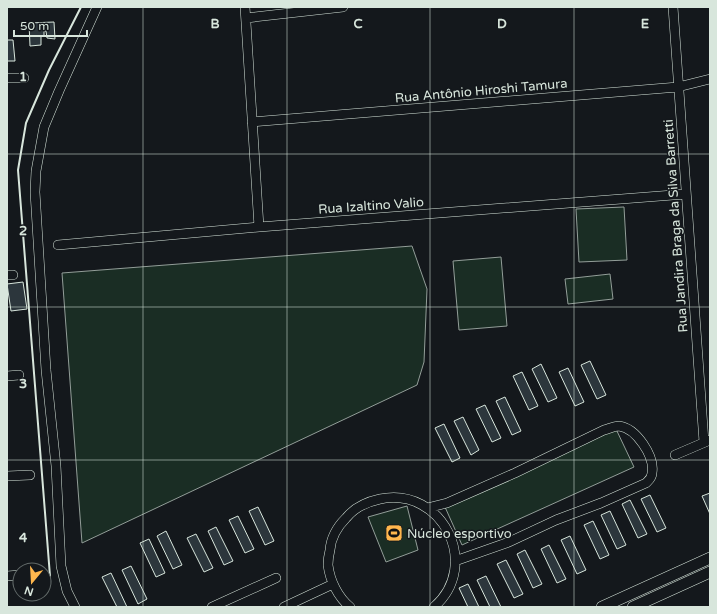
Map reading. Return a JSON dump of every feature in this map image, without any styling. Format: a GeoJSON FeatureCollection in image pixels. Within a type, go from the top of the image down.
{"type":"FeatureCollection","features":[{"type":"Feature","properties":{"kind":"street"},"geometry":{"type":"LineString","coordinates":[[75,607],[67,591],[61,566],[56,466],[46,362],[35,192],[36,171],[44,127],[97,7]]}},
{"type":"Feature","properties":{"kind":"street"},"geometry":{"type":"LineString","coordinates":[[245,7],[259,227]]}},
{"type":"Feature","properties":{"kind":"street"},"geometry":{"type":"LineString","coordinates":[[246,18],[343,7]]}},
{"type":"Feature","properties":{"kind":"street","name":"Rua Jandira Braga da Silva Barretti"},"geometry":{"type":"LineString","coordinates":[[673,7],[686,194],[707,441]]}},
{"type":"Feature","properties":{"kind":"street"},"geometry":{"type":"LineString","coordinates":[[7,78],[24,78]]}},
{"type":"Feature","properties":{"kind":"street","name":"Rua Antônio Hiroshi Tamura"},"geometry":{"type":"LineString","coordinates":[[252,122],[678,87],[710,79]]}},
{"type":"Feature","properties":{"kind":"street","name":"Rua Izaltino Valio"},"geometry":{"type":"LineString","coordinates":[[58,245],[259,227],[686,194]]}},
{"type":"Feature","properties":{"kind":"street"},"geometry":{"type":"LineString","coordinates":[[7,376],[19,375]]}},
{"type":"Feature","properties":{"kind":"street"},"geometry":{"type":"LineString","coordinates":[[427,508],[447,503],[515,473],[614,426],[620,426],[632,432],[648,451],[652,462],[653,471],[651,478],[646,483],[601,503],[556,520],[509,542],[455,561]]}},
{"type":"Feature","properties":{"kind":"street"},"geometry":{"type":"LineString","coordinates":[[675,455],[707,441]]}},
{"type":"Feature","properties":{"kind":"street"},"geometry":{"type":"LineString","coordinates":[[7,476],[30,475]]}},
{"type":"Feature","properties":{"kind":"street"},"geometry":{"type":"LineString","coordinates":[[350,607],[343,601],[333,584],[328,564],[330,545],[338,526],[351,511],[369,501],[388,497],[409,499],[427,508],[440,520],[450,535],[455,552],[455,570],[450,587],[435,607]]}},
{"type":"Feature","properties":{"kind":"street"},"geometry":{"type":"LineString","coordinates":[[602,607],[710,558]]}},
{"type":"Feature","properties":{"kind":"street"},"geometry":{"type":"LineString","coordinates":[[633,607],[710,572]]}},
{"type":"Feature","properties":{"kind":"street"},"geometry":{"type":"LineString","coordinates":[[212,607],[276,578]]}},
{"type":"Feature","properties":{"kind":"street"},"geometry":{"type":"LineString","coordinates":[[284,607],[333,584]]}},
{"type":"Feature","properties":{"kind":"street"},"geometry":{"type":"LineString","coordinates":[[649,586],[655,597]]}},
{"type":"Feature","properties":{"kind":"green space"},"geometry":{"type":"Polygon","coordinates":[[[624,207],[627,260],[579,262],[576,209],[624,207]]]}},
{"type":"Feature","properties":{"kind":"green space"},"geometry":{"type":"Polygon","coordinates":[[[412,246],[427,289],[424,362],[417,385],[82,543],[62,273],[412,246]]]}},
{"type":"Feature","properties":{"kind":"green space"},"geometry":{"type":"Polygon","coordinates":[[[501,257],[507,326],[459,330],[453,261],[501,257]]]}},
{"type":"Feature","properties":{"kind":"green space"},"geometry":{"type":"Polygon","coordinates":[[[610,274],[613,299],[568,304],[565,279],[610,274]]]}},
{"type":"Feature","properties":{"kind":"green space"},"geometry":{"type":"Polygon","coordinates":[[[616,429],[634,467],[462,545],[445,507],[616,429]]]}},
{"type":"Feature","properties":{"kind":"green space","name":"Núcleo esportivo"},"geometry":{"type":"Polygon","coordinates":[[[407,506],[418,550],[386,562],[368,517],[407,506]]]}},
{"type":"Feature","properties":{"kind":"building"},"geometry":{"type":"Polygon","coordinates":[[[54,22],[55,39],[47,38],[46,31],[44,31],[44,36],[41,36],[41,45],[30,46],[29,23],[54,22]]]}},
{"type":"Feature","properties":{"kind":"building"},"geometry":{"type":"Polygon","coordinates":[[[7,40],[13,40],[15,61],[7,61],[7,40]]]}},
{"type":"Feature","properties":{"kind":"building"},"geometry":{"type":"Polygon","coordinates":[[[23,282],[27,309],[11,311],[7,284],[23,282]]]}},
{"type":"Feature","properties":{"kind":"building"},"geometry":{"type":"Polygon","coordinates":[[[590,361],[606,395],[597,399],[581,365],[590,361]]]}},
{"type":"Feature","properties":{"kind":"building"},"geometry":{"type":"Polygon","coordinates":[[[541,364],[557,398],[548,402],[532,369],[541,364]]]}},
{"type":"Feature","properties":{"kind":"building"},"geometry":{"type":"Polygon","coordinates":[[[568,368],[584,402],[575,406],[559,372],[568,368]]]}},
{"type":"Feature","properties":{"kind":"building"},"geometry":{"type":"Polygon","coordinates":[[[522,372],[538,406],[529,410],[513,376],[522,372]]]}},
{"type":"Feature","properties":{"kind":"building"},"geometry":{"type":"Polygon","coordinates":[[[505,397],[521,431],[512,435],[496,401],[505,397]]]}},
{"type":"Feature","properties":{"kind":"building"},"geometry":{"type":"Polygon","coordinates":[[[485,405],[501,438],[492,442],[476,409],[485,405]]]}},
{"type":"Feature","properties":{"kind":"building"},"geometry":{"type":"Polygon","coordinates":[[[463,417],[479,450],[471,455],[454,421],[463,417]]]}},
{"type":"Feature","properties":{"kind":"building"},"geometry":{"type":"Polygon","coordinates":[[[444,424],[460,458],[452,462],[435,428],[444,424]]]}},
{"type":"Feature","properties":{"kind":"building"},"geometry":{"type":"Polygon","coordinates":[[[710,493],[710,514],[702,496],[710,493]]]}},
{"type":"Feature","properties":{"kind":"building"},"geometry":{"type":"Polygon","coordinates":[[[650,495],[666,528],[657,532],[641,499],[650,495]]]}},
{"type":"Feature","properties":{"kind":"building"},"geometry":{"type":"Polygon","coordinates":[[[630,500],[647,534],[638,538],[622,504],[630,500]]]}},
{"type":"Feature","properties":{"kind":"building"},"geometry":{"type":"Polygon","coordinates":[[[258,507],[274,541],[265,545],[249,511],[258,507]]]}},
{"type":"Feature","properties":{"kind":"building"},"geometry":{"type":"Polygon","coordinates":[[[610,511],[626,545],[617,549],[601,515],[610,511]]]}},
{"type":"Feature","properties":{"kind":"building"},"geometry":{"type":"Polygon","coordinates":[[[238,516],[254,549],[245,553],[229,520],[238,516]]]}},
{"type":"Feature","properties":{"kind":"building"},"geometry":{"type":"Polygon","coordinates":[[[593,521],[609,555],[600,559],[584,525],[593,521]]]}},
{"type":"Feature","properties":{"kind":"building"},"geometry":{"type":"Polygon","coordinates":[[[216,527],[233,561],[224,565],[208,531],[216,527]]]}},
{"type":"Feature","properties":{"kind":"building"},"geometry":{"type":"Polygon","coordinates":[[[166,531],[182,565],[173,569],[157,536],[166,531]]]}},
{"type":"Feature","properties":{"kind":"building"},"geometry":{"type":"Polygon","coordinates":[[[196,534],[213,568],[204,572],[187,538],[196,534]]]}},
{"type":"Feature","properties":{"kind":"building"},"geometry":{"type":"Polygon","coordinates":[[[570,536],[586,570],[577,574],[561,540],[570,536]]]}},
{"type":"Feature","properties":{"kind":"building"},"geometry":{"type":"Polygon","coordinates":[[[149,539],[165,573],[156,577],[140,543],[149,539]]]}},
{"type":"Feature","properties":{"kind":"building"},"geometry":{"type":"Polygon","coordinates":[[[549,545],[566,579],[557,583],[541,549],[549,545]]]}},
{"type":"Feature","properties":{"kind":"building"},"geometry":{"type":"Polygon","coordinates":[[[525,550],[542,584],[533,588],[517,554],[525,550]]]}},
{"type":"Feature","properties":{"kind":"building"},"geometry":{"type":"Polygon","coordinates":[[[506,560],[523,594],[514,598],[497,564],[506,560]]]}},
{"type":"Feature","properties":{"kind":"building"},"geometry":{"type":"Polygon","coordinates":[[[131,566],[147,599],[138,604],[122,570],[131,566]]]}},
{"type":"Feature","properties":{"kind":"building"},"geometry":{"type":"Polygon","coordinates":[[[111,573],[127,607],[117,607],[102,577],[111,573]]]}},
{"type":"Feature","properties":{"kind":"building"},"geometry":{"type":"Polygon","coordinates":[[[486,576],[501,607],[490,607],[477,580],[486,576]]]}},
{"type":"Feature","properties":{"kind":"building"},"geometry":{"type":"Polygon","coordinates":[[[468,584],[479,607],[468,607],[459,588],[468,584]]]}},
{"type":"Feature","properties":{"kind":"wall"},"geometry":{"type":"LineString","coordinates":[[49,562],[18,170],[26,123],[49,70],[81,7]]}},
{"type":"Feature","properties":{"kind":"place","name":"Núcleo esportivo"},"geometry":{"type":"Point","coordinates":[394,533]}}]}
